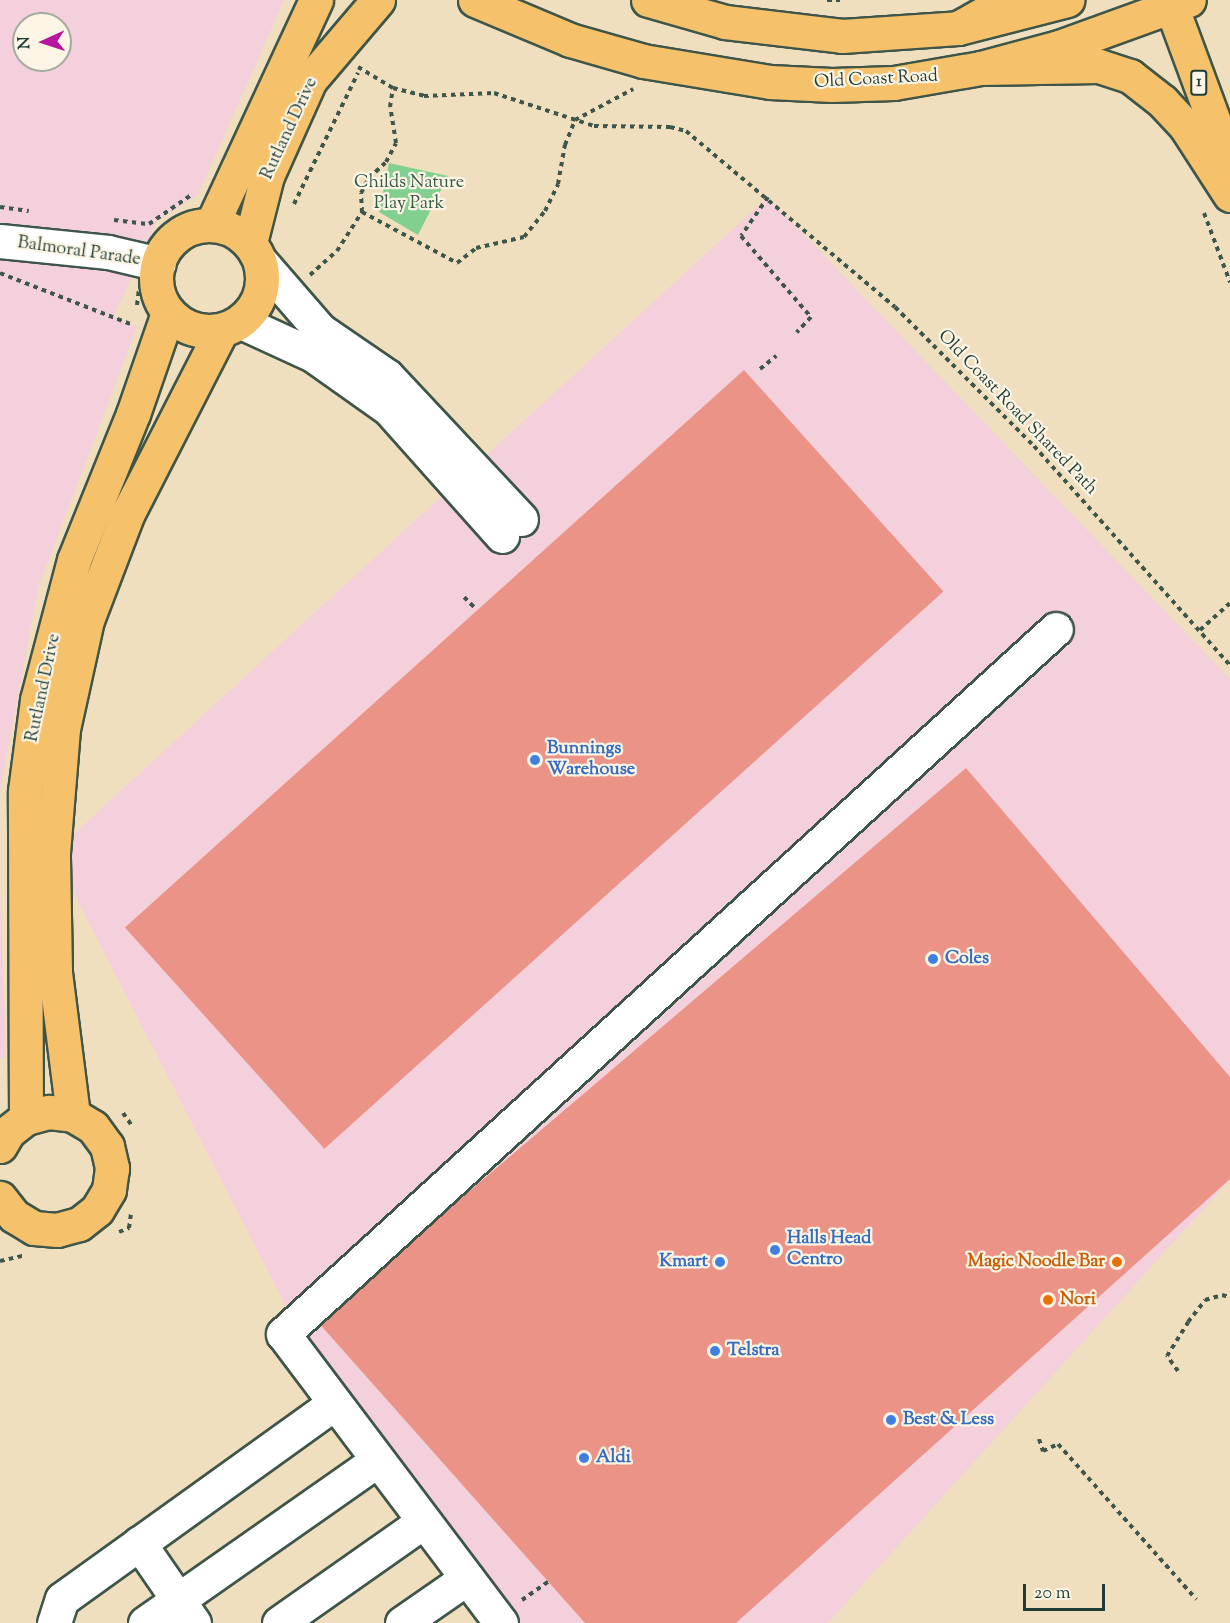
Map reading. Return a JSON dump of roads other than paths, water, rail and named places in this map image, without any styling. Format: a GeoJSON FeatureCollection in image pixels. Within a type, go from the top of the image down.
{"type":"FeatureCollection","features":[{"type":"Feature","properties":{"kind":"main road","name":"Rutland Drive"},"geometry":{"type":"LineString","coordinates":[[212,224],[315,0]]}},
{"type":"Feature","properties":{"kind":"main road","name":"Rutland Drive"},"geometry":{"type":"LineString","coordinates":[[255,253],[267,176],[310,80],[378,0]]}},
{"type":"Feature","properties":{"kind":"main road","name":"Old Coast Road"},"geometry":{"type":"LineString","coordinates":[[475,0],[570,40],[643,61],[770,82],[832,85],[894,82],[981,68],[1059,46],[1176,2],[1230,165]]}},
{"type":"Feature","properties":{"kind":"main road"},"geometry":{"type":"LineString","coordinates":[[648,0],[725,22],[781,31],[842,36],[958,28],[1067,0]]}},
{"type":"Feature","properties":{"kind":"main road"},"geometry":{"type":"LineString","coordinates":[[958,28],[1008,0]]}},
{"type":"Feature","properties":{"kind":"main road"},"geometry":{"type":"LineString","coordinates":[[981,68],[1098,66],[1130,76],[1162,101],[1186,127],[1230,195]]}},
{"type":"Feature","properties":{"kind":"main road"},"geometry":{"type":"LineString","coordinates":[[212,224],[232,230],[255,253],[263,285],[256,305],[231,326],[192,328],[168,313],[158,295],[156,276],[159,264],[173,238],[191,227],[212,224]]}},
{"type":"Feature","properties":{"kind":"main road","name":"Rutland Drive"},"geometry":{"type":"LineString","coordinates":[[26,1118],[25,791],[37,700],[74,560],[133,414],[168,313]]}},
{"type":"Feature","properties":{"kind":"main road","name":"Rutland Drive"},"geometry":{"type":"LineString","coordinates":[[73,1115],[56,972],[53,853],[63,729],[87,620],[127,515],[231,326]]}},
{"type":"Feature","properties":{"kind":"main road"},"geometry":{"type":"LineString","coordinates":[[0,1146],[8,1132],[26,1118],[49,1112],[73,1115],[93,1127],[106,1146],[112,1168],[109,1190],[97,1210],[79,1224],[57,1230],[34,1228],[5,1210]]}},
{"type":"Feature","properties":{"kind":"street","name":"Balmoral Parade"},"geometry":{"type":"LineString","coordinates":[[0,241],[108,252],[159,264]]}},
{"type":"Feature","properties":{"kind":"street"},"geometry":{"type":"LineString","coordinates":[[231,326],[313,355],[389,409],[512,527],[387,376],[320,330],[255,253]]}},
{"type":"Feature","properties":{"kind":"street"},"geometry":{"type":"LineString","coordinates":[[501,1623],[284,1334],[1056,629]]}},
{"type":"Feature","properties":{"kind":"street"},"geometry":{"type":"LineString","coordinates":[[54,1623],[62,1599],[335,1403]]}},
{"type":"Feature","properties":{"kind":"street"},"geometry":{"type":"LineString","coordinates":[[146,1623],[186,1612],[378,1460]]}},
{"type":"Feature","properties":{"kind":"street"},"geometry":{"type":"LineString","coordinates":[[279,1623],[424,1521]]}},
{"type":"Feature","properties":{"kind":"street"},"geometry":{"type":"LineString","coordinates":[[139,1543],[186,1612]]}},
{"type":"Feature","properties":{"kind":"street"},"geometry":{"type":"LineString","coordinates":[[402,1623],[467,1578]]}},
{"type":"Feature","properties":{"kind":"place","name":"Bunnings Warehouse"},"geometry":{"type":"Point","coordinates":[535,760]}},
{"type":"Feature","properties":{"kind":"place","name":"Coles"},"geometry":{"type":"Point","coordinates":[933,959]}},
{"type":"Feature","properties":{"kind":"place","name":"Halls Head Centro"},"geometry":{"type":"Point","coordinates":[775,1250]}},
{"type":"Feature","properties":{"kind":"place","name":"Kmart"},"geometry":{"type":"Point","coordinates":[720,1262]}},
{"type":"Feature","properties":{"kind":"place","name":"Magic Noodle Bar"},"geometry":{"type":"Point","coordinates":[1117,1262]}},
{"type":"Feature","properties":{"kind":"place","name":"Nori"},"geometry":{"type":"Point","coordinates":[1048,1300]}},
{"type":"Feature","properties":{"kind":"place","name":"Telstra"},"geometry":{"type":"Point","coordinates":[715,1351]}},
{"type":"Feature","properties":{"kind":"place","name":"Best & Less"},"geometry":{"type":"Point","coordinates":[891,1420]}},
{"type":"Feature","properties":{"kind":"place","name":"Aldi"},"geometry":{"type":"Point","coordinates":[584,1458]}},
{"type":"Feature","properties":{"kind":"park label","name":"Childs Nature Play Park"},"geometry":{"type":"Point","coordinates":[409,194]}}]}
